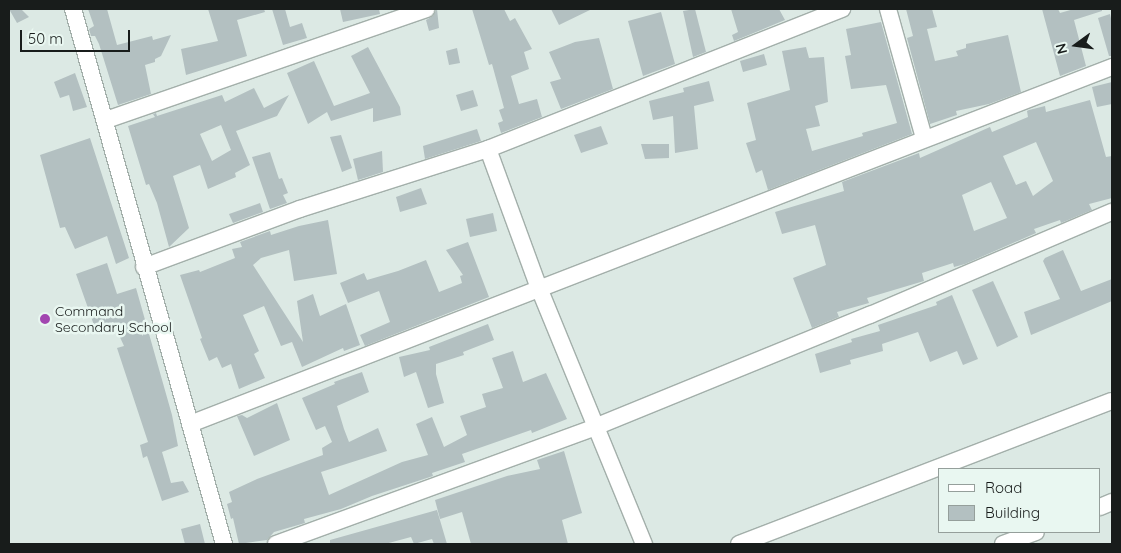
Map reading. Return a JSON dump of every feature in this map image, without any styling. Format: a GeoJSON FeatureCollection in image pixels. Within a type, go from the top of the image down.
{"type":"FeatureCollection","features":[{"type":"Feature","properties":{"kind":"street"},"geometry":{"type":"LineString","coordinates":[[73,9],[106,120],[144,267],[224,544]]}},
{"type":"Feature","properties":{"kind":"street"},"geometry":{"type":"LineString","coordinates":[[106,120],[426,9]]}},
{"type":"Feature","properties":{"kind":"street"},"geometry":{"type":"LineString","coordinates":[[144,267],[300,209],[488,149],[842,9]]}},
{"type":"Feature","properties":{"kind":"street"},"geometry":{"type":"LineString","coordinates":[[888,9],[924,138]]}},
{"type":"Feature","properties":{"kind":"street"},"geometry":{"type":"LineString","coordinates":[[190,424],[1112,66]]}},
{"type":"Feature","properties":{"kind":"street"},"geometry":{"type":"LineString","coordinates":[[488,149],[538,288],[644,544]]}},
{"type":"Feature","properties":{"kind":"street"},"geometry":{"type":"LineString","coordinates":[[276,544],[595,427],[870,315],[1112,212]]}},
{"type":"Feature","properties":{"kind":"street"},"geometry":{"type":"LineString","coordinates":[[939,468],[1112,402]]}},
{"type":"Feature","properties":{"kind":"street"},"geometry":{"type":"LineString","coordinates":[[739,544],[938,468]]}},
{"type":"Feature","properties":{"kind":"street"},"geometry":{"type":"LineString","coordinates":[[1003,544],[1033,533]]}},
{"type":"Feature","properties":{"kind":"building"},"geometry":{"type":"Polygon","coordinates":[[[9,9],[21,9],[29,17],[17,23],[9,9]]]}},
{"type":"Feature","properties":{"kind":"building"},"geometry":{"type":"Polygon","coordinates":[[[88,9],[107,9],[117,45],[152,36],[153,40],[171,35],[161,56],[155,59],[155,62],[145,65],[151,94],[118,105],[99,44],[95,36],[91,36],[89,29],[94,26],[88,9]]]}},
{"type":"Feature","properties":{"kind":"building"},"geometry":{"type":"Polygon","coordinates":[[[208,9],[264,9],[265,12],[237,20],[247,56],[186,75],[181,49],[218,41],[208,9]]]}},
{"type":"Feature","properties":{"kind":"building"},"geometry":{"type":"Polygon","coordinates":[[[272,9],[285,9],[290,27],[302,23],[307,38],[283,45],[272,9]]]}},
{"type":"Feature","properties":{"kind":"building"},"geometry":{"type":"Polygon","coordinates":[[[340,9],[379,9],[380,14],[343,22],[340,9]]]}},
{"type":"Feature","properties":{"kind":"building"},"geometry":{"type":"Polygon","coordinates":[[[437,9],[439,28],[429,31],[426,20],[433,16],[437,9]]]}},
{"type":"Feature","properties":{"kind":"building"},"geometry":{"type":"Polygon","coordinates":[[[472,9],[504,9],[510,21],[515,18],[532,49],[524,52],[529,69],[511,76],[519,104],[537,99],[542,117],[501,133],[498,123],[503,121],[499,110],[504,108],[492,64],[489,65],[472,9]]]}},
{"type":"Feature","properties":{"kind":"building"},"geometry":{"type":"Polygon","coordinates":[[[551,9],[592,9],[559,25],[551,9]]]}},
{"type":"Feature","properties":{"kind":"building"},"geometry":{"type":"Polygon","coordinates":[[[695,9],[706,52],[693,57],[683,11],[695,9]]]}},
{"type":"Feature","properties":{"kind":"building"},"geometry":{"type":"Polygon","coordinates":[[[731,9],[779,9],[785,20],[734,41],[732,35],[738,32],[731,9]]]}},
{"type":"Feature","properties":{"kind":"building"},"geometry":{"type":"Polygon","coordinates":[[[906,9],[932,9],[937,27],[927,29],[935,61],[958,56],[956,51],[966,48],[966,44],[1008,35],[1021,92],[989,104],[956,111],[957,115],[930,124],[907,38],[913,36],[906,9]]]}},
{"type":"Feature","properties":{"kind":"building"},"geometry":{"type":"Polygon","coordinates":[[[1042,9],[1058,9],[1060,13],[1074,9],[1102,9],[1102,11],[1074,20],[1086,66],[1060,76],[1042,9]]]}},
{"type":"Feature","properties":{"kind":"building"},"geometry":{"type":"Polygon","coordinates":[[[661,12],[675,64],[643,76],[628,21],[661,12]]]}},
{"type":"Feature","properties":{"kind":"building"},"geometry":{"type":"Polygon","coordinates":[[[1110,14],[1112,23],[1112,56],[1109,56],[1098,18],[1110,14]]]}},
{"type":"Feature","properties":{"kind":"building"},"geometry":{"type":"Polygon","coordinates":[[[881,22],[912,134],[768,190],[762,170],[756,173],[746,143],[756,140],[747,103],[790,90],[782,51],[806,47],[809,58],[824,57],[828,102],[815,106],[820,126],[806,129],[812,151],[863,136],[862,133],[897,123],[886,85],[851,89],[845,56],[851,55],[846,29],[881,22]]]}},
{"type":"Feature","properties":{"kind":"building"},"geometry":{"type":"Polygon","coordinates":[[[599,38],[613,89],[561,109],[550,82],[561,79],[549,52],[575,42],[599,38]]]}},
{"type":"Feature","properties":{"kind":"building"},"geometry":{"type":"Polygon","coordinates":[[[368,47],[400,107],[401,115],[373,122],[373,108],[331,121],[327,112],[308,124],[287,73],[314,61],[334,106],[370,93],[351,56],[368,47]]]}},
{"type":"Feature","properties":{"kind":"building"},"geometry":{"type":"Polygon","coordinates":[[[457,48],[460,63],[449,65],[446,51],[457,48]]]}},
{"type":"Feature","properties":{"kind":"building"},"geometry":{"type":"Polygon","coordinates":[[[764,54],[767,65],[743,72],[740,61],[764,54]]]}},
{"type":"Feature","properties":{"kind":"building"},"geometry":{"type":"Polygon","coordinates":[[[75,73],[87,107],[73,111],[69,95],[60,98],[54,82],[75,73]]]}},
{"type":"Feature","properties":{"kind":"building"},"geometry":{"type":"Polygon","coordinates":[[[709,81],[714,101],[694,106],[698,149],[675,153],[673,116],[653,120],[649,101],[684,92],[683,88],[709,81]]]}},
{"type":"Feature","properties":{"kind":"building"},"geometry":{"type":"Polygon","coordinates":[[[1112,82],[1112,104],[1097,107],[1092,87],[1112,82]]]}},
{"type":"Feature","properties":{"kind":"building"},"geometry":{"type":"Polygon","coordinates":[[[254,88],[264,108],[289,95],[277,116],[236,131],[250,165],[235,173],[236,177],[208,189],[200,165],[173,176],[189,228],[169,247],[157,203],[149,184],[146,185],[128,126],[155,117],[153,114],[156,113],[157,116],[222,95],[225,102],[254,88]],[[221,125],[200,134],[212,161],[231,150],[221,125]]]}},
{"type":"Feature","properties":{"kind":"building"},"geometry":{"type":"Polygon","coordinates":[[[473,90],[478,106],[461,111],[456,95],[473,90]]]}},
{"type":"Feature","properties":{"kind":"building"},"geometry":{"type":"Polygon","coordinates":[[[1090,100],[1106,157],[1112,156],[1112,198],[1089,204],[1092,210],[1061,223],[1060,220],[1034,229],[1036,233],[965,264],[954,267],[953,263],[922,273],[924,281],[867,298],[869,303],[837,312],[839,317],[812,328],[793,278],[826,265],[815,225],[782,234],[775,212],[844,191],[842,182],[919,153],[920,158],[990,127],[992,132],[1028,117],[1027,111],[1029,110],[1045,106],[1046,112],[1090,100]],[[1036,142],[1003,156],[1016,185],[1026,181],[1033,196],[1053,181],[1036,142]],[[991,182],[962,195],[974,231],[1007,218],[991,182]]]}},
{"type":"Feature","properties":{"kind":"building"},"geometry":{"type":"Polygon","coordinates":[[[601,126],[608,144],[581,153],[574,135],[601,126]]]}},
{"type":"Feature","properties":{"kind":"building"},"geometry":{"type":"Polygon","coordinates":[[[477,129],[481,141],[425,159],[423,146],[477,129]]]}},
{"type":"Feature","properties":{"kind":"building"},"geometry":{"type":"Polygon","coordinates":[[[341,135],[352,168],[342,172],[330,137],[341,135]]]}},
{"type":"Feature","properties":{"kind":"building"},"geometry":{"type":"Polygon","coordinates":[[[90,138],[129,258],[116,264],[107,236],[75,249],[65,227],[60,228],[40,155],[90,138]]]}},
{"type":"Feature","properties":{"kind":"building"},"geometry":{"type":"Polygon","coordinates":[[[641,144],[669,144],[669,158],[645,159],[641,144]]]}},
{"type":"Feature","properties":{"kind":"building"},"geometry":{"type":"Polygon","coordinates":[[[382,151],[383,172],[358,180],[353,159],[382,151]]]}},
{"type":"Feature","properties":{"kind":"building"},"geometry":{"type":"Polygon","coordinates":[[[270,152],[279,179],[282,178],[288,193],[283,195],[287,203],[270,209],[252,157],[270,152]]]}},
{"type":"Feature","properties":{"kind":"building"},"geometry":{"type":"Polygon","coordinates":[[[421,188],[427,204],[400,212],[396,197],[421,188]]]}},
{"type":"Feature","properties":{"kind":"building"},"geometry":{"type":"Polygon","coordinates":[[[260,203],[263,212],[233,223],[229,214],[260,203]]]}},
{"type":"Feature","properties":{"kind":"building"},"geometry":{"type":"Polygon","coordinates":[[[493,213],[497,231],[470,237],[466,219],[493,213]]]}},
{"type":"Feature","properties":{"kind":"building"},"geometry":{"type":"Polygon","coordinates":[[[328,220],[337,274],[294,281],[289,250],[261,258],[253,265],[303,342],[297,301],[313,294],[320,316],[346,304],[360,345],[344,351],[343,348],[302,367],[292,342],[281,346],[264,306],[243,315],[259,351],[254,354],[265,378],[239,389],[231,364],[222,368],[217,357],[209,361],[180,275],[199,270],[200,272],[235,258],[232,249],[242,247],[240,242],[270,231],[271,235],[299,226],[328,220]]]}},
{"type":"Feature","properties":{"kind":"building"},"geometry":{"type":"Polygon","coordinates":[[[468,242],[489,297],[365,346],[360,335],[390,322],[379,291],[348,303],[340,283],[364,273],[367,280],[426,260],[439,292],[462,283],[460,276],[463,275],[446,250],[468,242]]]}},
{"type":"Feature","properties":{"kind":"building"},"geometry":{"type":"Polygon","coordinates":[[[1063,250],[1081,291],[1112,279],[1112,301],[1031,335],[1024,312],[1060,299],[1043,261],[1045,258],[1063,250]]]}},
{"type":"Feature","properties":{"kind":"building"},"geometry":{"type":"Polygon","coordinates":[[[107,263],[117,294],[136,288],[172,415],[178,446],[162,452],[171,483],[183,481],[189,492],[162,501],[147,456],[143,458],[140,445],[148,442],[117,348],[124,346],[113,322],[95,328],[76,274],[107,263]]]}},
{"type":"Feature","properties":{"kind":"building"},"geometry":{"type":"Polygon","coordinates":[[[993,281],[1018,337],[997,347],[972,290],[993,281]]]}},
{"type":"Feature","properties":{"kind":"building"},"geometry":{"type":"Polygon","coordinates":[[[952,295],[978,359],[963,365],[957,351],[930,362],[918,332],[882,344],[883,351],[850,360],[851,364],[820,373],[815,354],[852,342],[851,339],[880,331],[878,325],[937,305],[936,302],[952,295]]]}},
{"type":"Feature","properties":{"kind":"building"},"geometry":{"type":"Polygon","coordinates":[[[488,324],[494,340],[463,352],[464,355],[436,364],[436,374],[444,403],[428,408],[416,372],[404,377],[399,357],[430,350],[429,347],[488,324]]]}},
{"type":"Feature","properties":{"kind":"building"},"geometry":{"type":"Polygon","coordinates":[[[513,351],[523,382],[546,373],[567,419],[532,433],[531,430],[462,454],[465,462],[432,473],[433,476],[372,496],[341,509],[304,519],[305,523],[274,532],[267,540],[239,544],[233,518],[231,519],[227,504],[232,502],[229,492],[257,479],[323,455],[322,448],[332,442],[325,426],[316,430],[302,398],[335,384],[334,382],[362,372],[369,392],[337,406],[344,429],[349,442],[378,428],[387,451],[321,472],[329,495],[402,462],[428,455],[416,424],[432,417],[444,447],[467,435],[460,416],[486,407],[482,394],[503,388],[492,358],[513,351]]]}},
{"type":"Feature","properties":{"kind":"building"},"geometry":{"type":"Polygon","coordinates":[[[277,403],[290,440],[254,456],[237,416],[242,415],[247,418],[277,403]]]}},
{"type":"Feature","properties":{"kind":"building"},"geometry":{"type":"Polygon","coordinates":[[[564,451],[582,513],[562,520],[568,544],[471,544],[462,512],[440,519],[435,500],[507,476],[540,469],[537,460],[564,451]]]}},
{"type":"Feature","properties":{"kind":"building"},"geometry":{"type":"Polygon","coordinates":[[[437,510],[447,544],[434,544],[432,539],[414,544],[411,537],[385,544],[330,544],[330,540],[437,510]]]}},
{"type":"Feature","properties":{"kind":"building"},"geometry":{"type":"Polygon","coordinates":[[[200,524],[205,544],[185,544],[181,529],[200,524]]]}},
{"type":"Feature","properties":{"kind":"place","name":"Command Secondary School"},"geometry":{"type":"Point","coordinates":[45,319]}}]}
